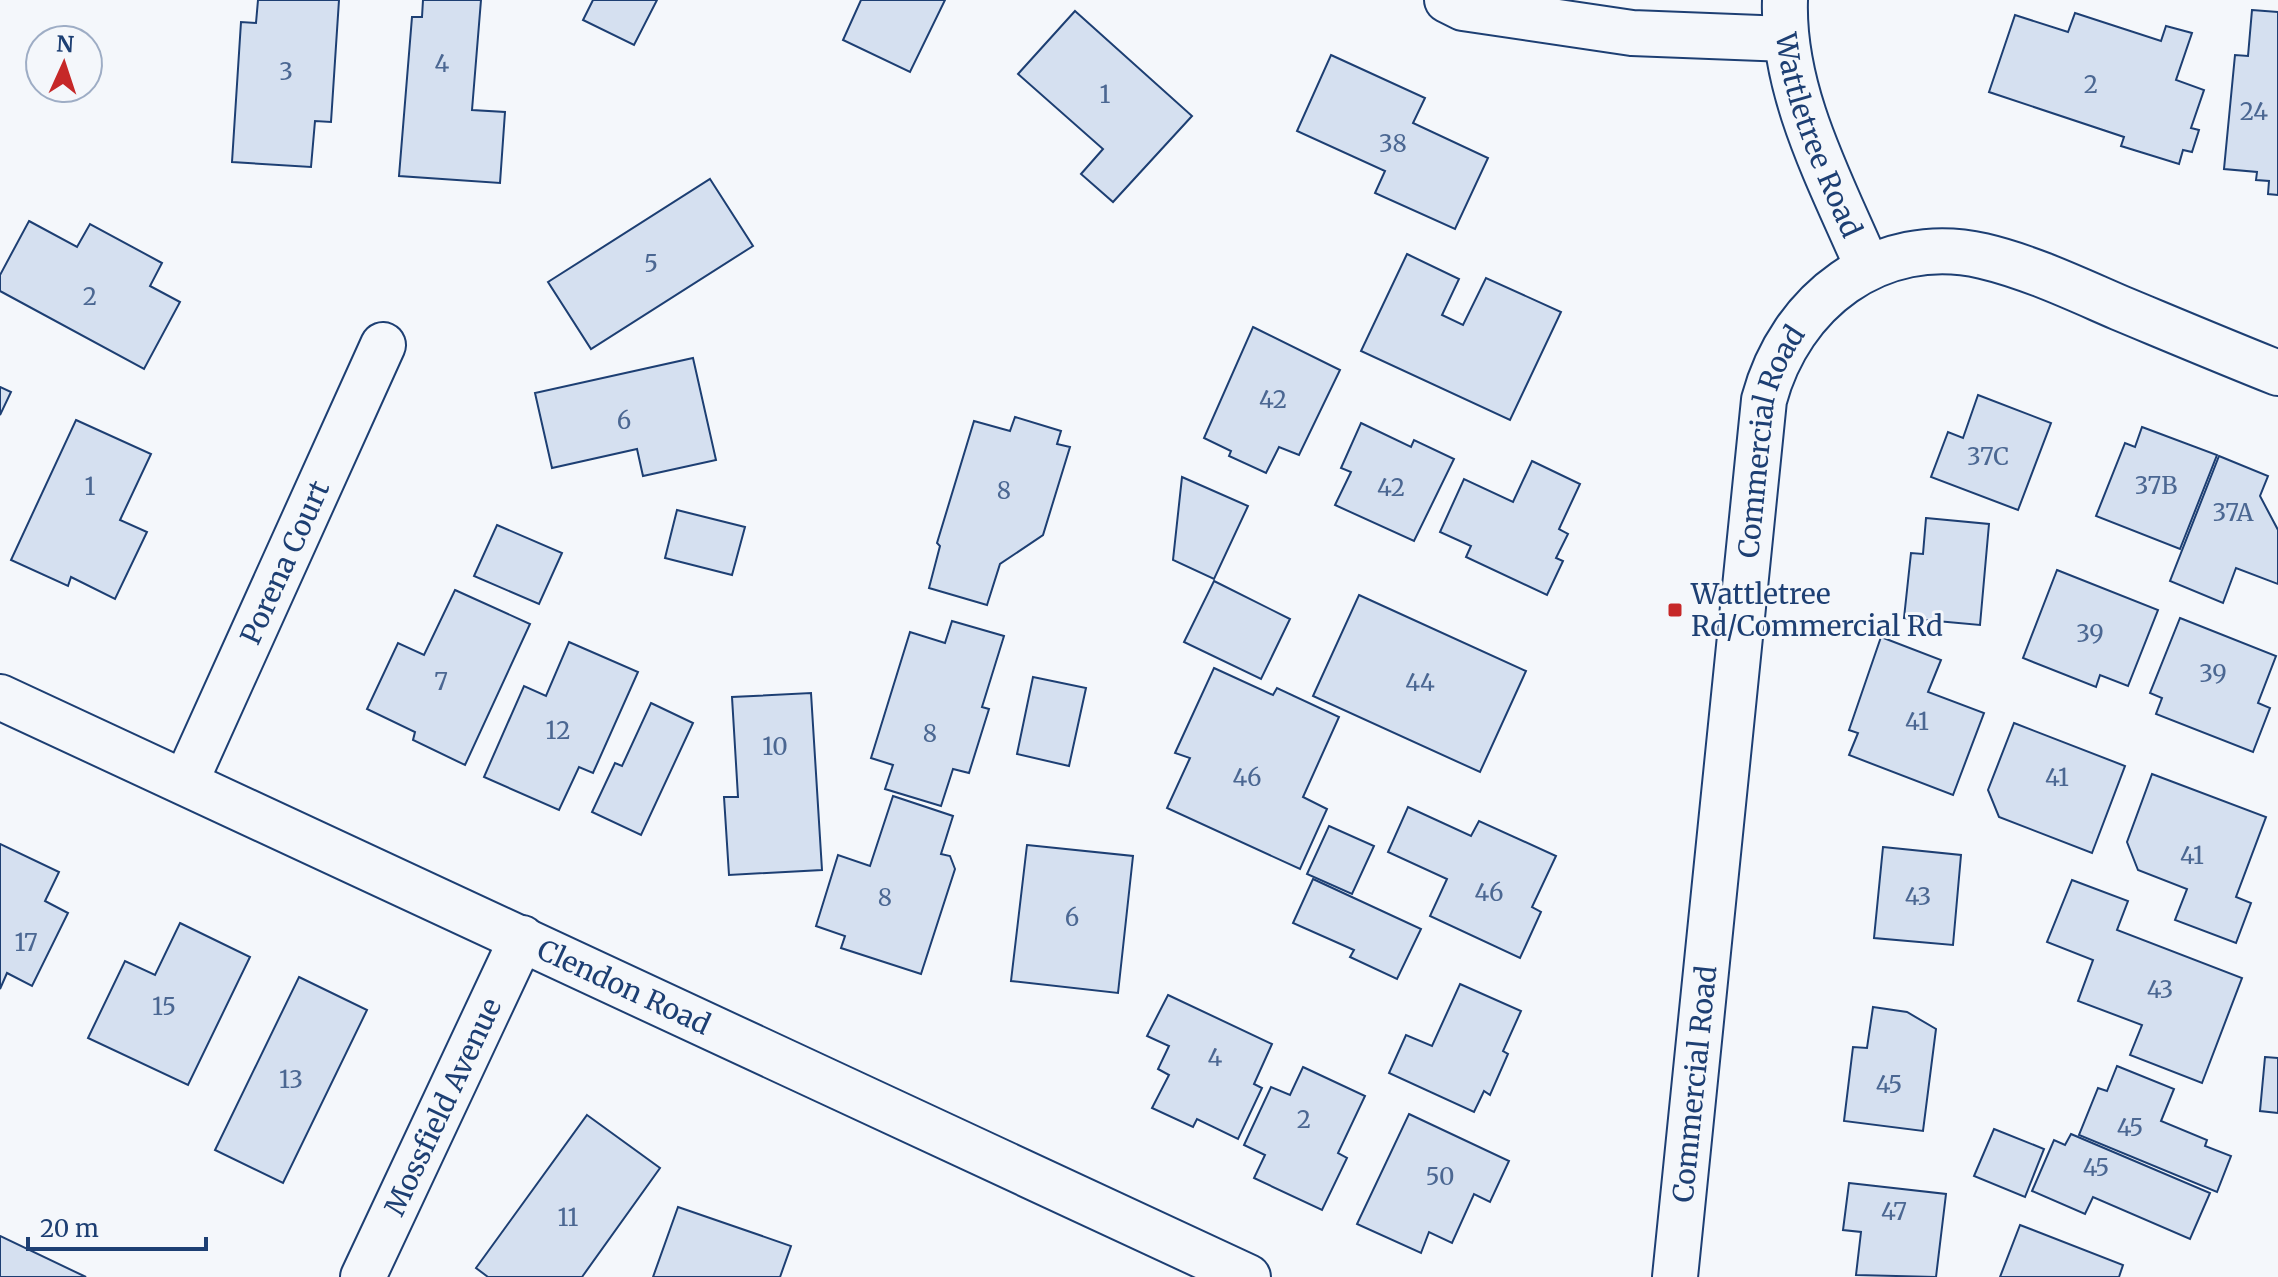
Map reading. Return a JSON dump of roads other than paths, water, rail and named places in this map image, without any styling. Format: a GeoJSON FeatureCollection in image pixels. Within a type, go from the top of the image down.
{"type":"FeatureCollection","features":[{"type":"Feature","properties":{"kind":"street"},"geometry":{"type":"LineString","coordinates":[[1447,0],[1463,8],[1632,33],[1785,20]]}},
{"type":"Feature","properties":{"kind":"street","name":"Wattletree Road"},"geometry":{"type":"LineString","coordinates":[[1785,20],[1791,69],[1812,135],[1867,266]]}},
{"type":"Feature","properties":{"kind":"street","name":"Commercial Road"},"geometry":{"type":"LineString","coordinates":[[1675,1277],[1764,400],[1772,371],[1787,340],[1807,314],[1841,282],[1867,266],[1923,252],[1982,256],[2045,277],[2278,373]]}},
{"type":"Feature","properties":{"kind":"street","name":"Porena Court"},"geometry":{"type":"LineString","coordinates":[[186,781],[383,345]]}},
{"type":"Feature","properties":{"kind":"street","name":"Clendon Road"},"geometry":{"type":"LineString","coordinates":[[0,697],[1248,1277]]}},
{"type":"Feature","properties":{"kind":"street","name":"Mossfield Avenue"},"geometry":{"type":"LineString","coordinates":[[363,1277],[522,938]]}},
{"type":"Feature","properties":{"kind":"place","name":"Wattletree Rd/Commercial Rd"},"geometry":{"type":"Point","coordinates":[1675,610]}}]}
